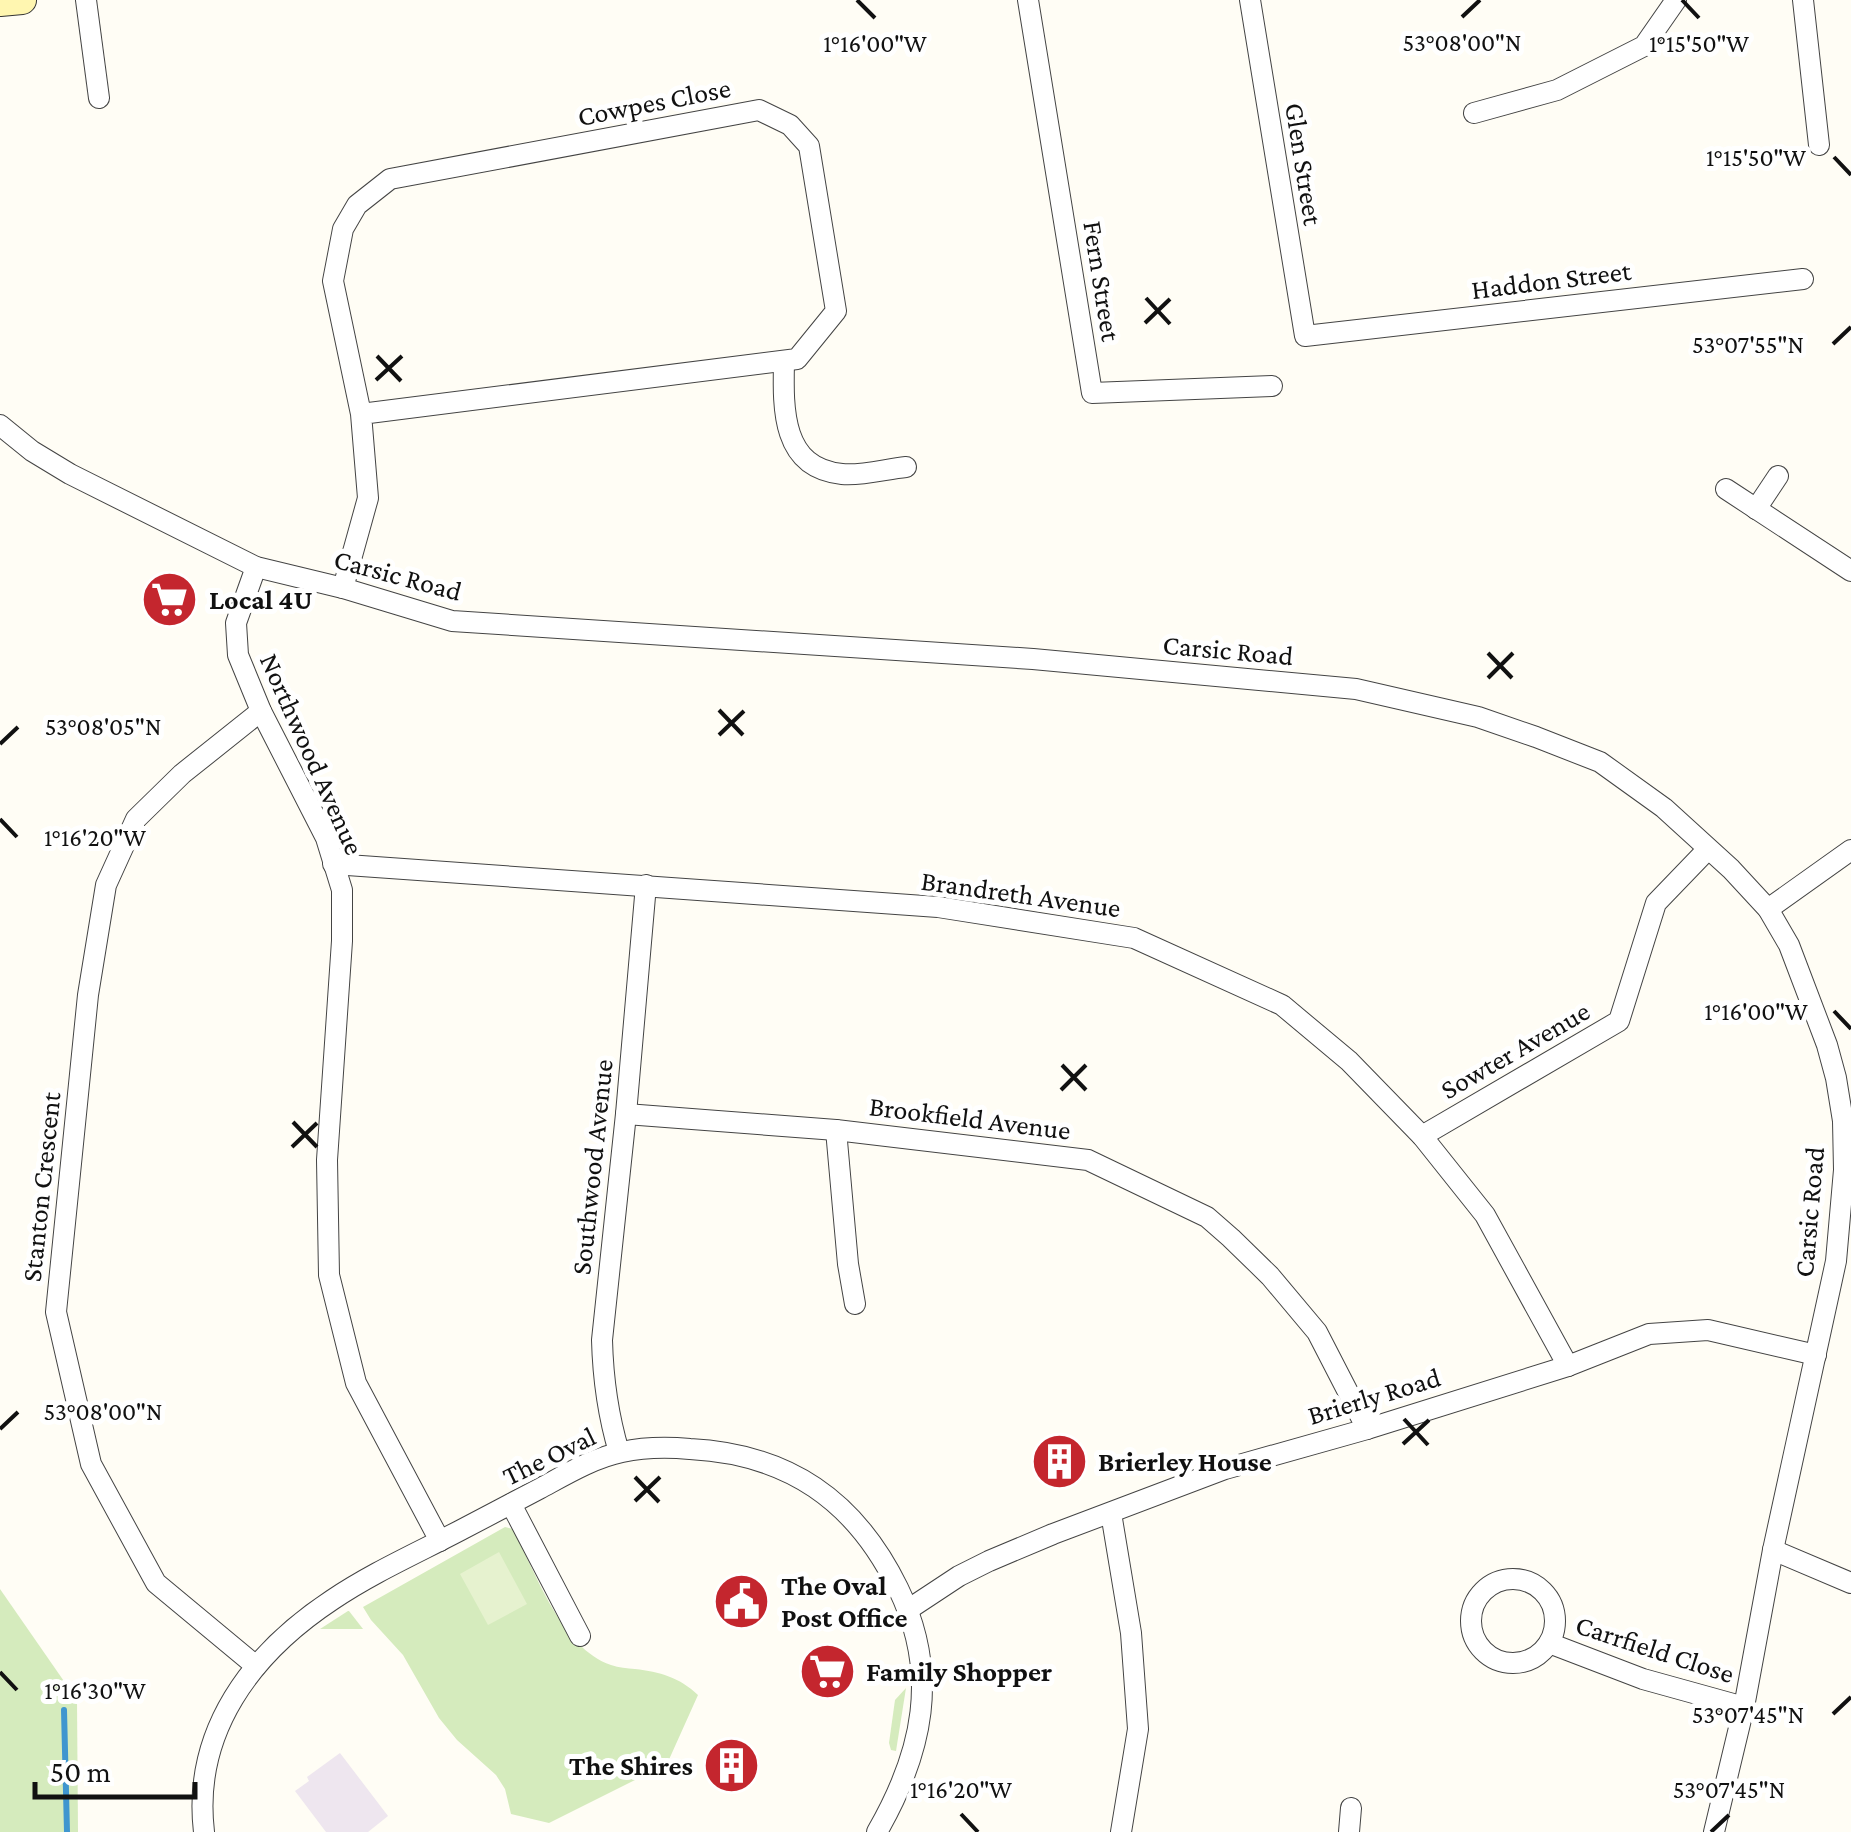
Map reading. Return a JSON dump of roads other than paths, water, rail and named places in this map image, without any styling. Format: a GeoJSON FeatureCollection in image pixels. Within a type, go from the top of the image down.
{"type":"FeatureCollection","features":[{"type":"Feature","properties":{"kind":"main road"},"geometry":{"type":"LineString","coordinates":[[0,2],[22,0]]}},
{"type":"Feature","properties":{"kind":"street"},"geometry":{"type":"LineString","coordinates":[[86,0],[99,98]]}},
{"type":"Feature","properties":{"kind":"street","name":"Fern Street"},"geometry":{"type":"LineString","coordinates":[[1028,0],[1092,393],[1272,386]]}},
{"type":"Feature","properties":{"kind":"street","name":"Glen Street"},"geometry":{"type":"LineString","coordinates":[[1250,0],[1305,336]]}},
{"type":"Feature","properties":{"kind":"street"},"geometry":{"type":"LineString","coordinates":[[1474,113],[1557,90],[1644,46],[1676,0]]}},
{"type":"Feature","properties":{"kind":"street"},"geometry":{"type":"LineString","coordinates":[[1803,0],[1819,146]]}},
{"type":"Feature","properties":{"kind":"street","name":"Cowpes Close"},"geometry":{"type":"LineString","coordinates":[[343,588],[368,498],[361,414],[334,281],[343,228],[357,205],[390,179],[759,110],[790,125],[809,146],[836,311],[797,359],[784,360]]}},
{"type":"Feature","properties":{"kind":"street","name":"Haddon Street"},"geometry":{"type":"LineString","coordinates":[[1305,336],[1803,279]]}},
{"type":"Feature","properties":{"kind":"street"},"geometry":{"type":"LineString","coordinates":[[361,414],[784,360],[783,399],[789,434],[800,454],[819,468],[844,474],[906,467]]}},
{"type":"Feature","properties":{"kind":"street","name":"Carsic Road"},"geometry":{"type":"LineString","coordinates":[[0,425],[32,452],[70,474],[256,567],[452,621],[1013,658],[1356,690],[1478,717],[1600,762],[1664,808],[1768,909],[1789,945],[1827,1045],[1844,1078],[1844,1170],[1836,1261],[1773,1550],[1744,1707],[1714,1832]]}},
{"type":"Feature","properties":{"kind":"street"},"geometry":{"type":"LineString","coordinates":[[1756,509],[1778,476]]}},
{"type":"Feature","properties":{"kind":"street"},"geometry":{"type":"LineString","coordinates":[[1726,488],[1851,571]]}},
{"type":"Feature","properties":{"kind":"street","name":"Northwood Avenue"},"geometry":{"type":"LineString","coordinates":[[256,567],[236,623],[238,655],[260,712],[326,838],[342,890],[342,941],[326,1160],[329,1274],[356,1383],[440,1541]]}},
{"type":"Feature","properties":{"kind":"street","name":"Stanton Crescent"},"geometry":{"type":"LineString","coordinates":[[256,1666],[156,1583],[90,1464],[56,1312],[88,995],[106,885],[136,819],[182,774],[260,712]]}},
{"type":"Feature","properties":{"kind":"street","name":"Sowter Avenue"},"geometry":{"type":"LineString","coordinates":[[1422,1136],[1618,1021],[1656,903],[1708,849]]}},
{"type":"Feature","properties":{"kind":"street"},"geometry":{"type":"LineString","coordinates":[[1768,909],[1851,850]]}},
{"type":"Feature","properties":{"kind":"street","name":"Brandreth Avenue"},"geometry":{"type":"LineString","coordinates":[[333,864],[938,907],[1134,938],[1282,1005],[1348,1061],[1422,1136],[1485,1215],[1568,1366]]}},
{"type":"Feature","properties":{"kind":"street","name":"Southwood Avenue"},"geometry":{"type":"LineString","coordinates":[[619,1452],[603,1373],[602,1340],[646,885]]}},
{"type":"Feature","properties":{"kind":"street","name":"Brookfield Avenue"},"geometry":{"type":"LineString","coordinates":[[626,1114],[836,1130],[1088,1160],[1207,1217],[1270,1276],[1317,1332],[1367,1429]]}},
{"type":"Feature","properties":{"kind":"street"},"geometry":{"type":"LineString","coordinates":[[836,1130],[855,1304]]}},
{"type":"Feature","properties":{"kind":"street","name":"Brierly Road"},"geometry":{"type":"LineString","coordinates":[[909,1610],[989,1561],[1225,1469],[1568,1366],[1649,1334],[1708,1330],[1816,1355]]}},
{"type":"Feature","properties":{"kind":"street","name":"The Oval"},"geometry":{"type":"LineString","coordinates":[[204,1832],[204,1778],[226,1709],[256,1666],[294,1629],[332,1600],[571,1472],[619,1452],[658,1447],[718,1450],[768,1463],[807,1481],[836,1502],[877,1550],[909,1610],[923,1694],[907,1774],[877,1832]]}},
{"type":"Feature","properties":{"kind":"street"},"geometry":{"type":"LineString","coordinates":[[511,1504],[580,1636]]}},
{"type":"Feature","properties":{"kind":"street"},"geometry":{"type":"LineString","coordinates":[[1111,1512],[1131,1633],[1138,1729],[1121,1832]]}},
{"type":"Feature","properties":{"kind":"street"},"geometry":{"type":"LineString","coordinates":[[1773,1550],[1851,1583]]}},
{"type":"Feature","properties":{"kind":"street","name":"Carrfield Close"},"geometry":{"type":"LineString","coordinates":[[1519,1578],[1530,1582],[1542,1590],[1555,1615],[1549,1643],[1542,1652],[1523,1662],[1507,1663],[1493,1658],[1474,1639],[1470,1626],[1476,1598],[1496,1582],[1519,1578]]}},
{"type":"Feature","properties":{"kind":"street","name":"Carrfield Close"},"geometry":{"type":"LineString","coordinates":[[1549,1643],[1642,1679],[1744,1707]]}},
{"type":"Feature","properties":{"kind":"street"},"geometry":{"type":"LineString","coordinates":[[1349,1832],[1351,1808]]}},
{"type":"Feature","properties":{"kind":"waterway"},"geometry":{"type":"LineString","coordinates":[[64,1710],[67,1832]]}},
{"type":"Feature","properties":{"kind":"place","name":"Local 4U"},"geometry":{"type":"Point","coordinates":[170,599]}},
{"type":"Feature","properties":{"kind":"place","name":"Brierley House"},"geometry":{"type":"Point","coordinates":[1059,1461]}},
{"type":"Feature","properties":{"kind":"place","name":"The Oval Post Office"},"geometry":{"type":"Point","coordinates":[742,1601]}},
{"type":"Feature","properties":{"kind":"place","name":"Family Shopper"},"geometry":{"type":"Point","coordinates":[827,1671]}},
{"type":"Feature","properties":{"kind":"place","name":"The Shires"},"geometry":{"type":"Point","coordinates":[732,1765]}}]}
